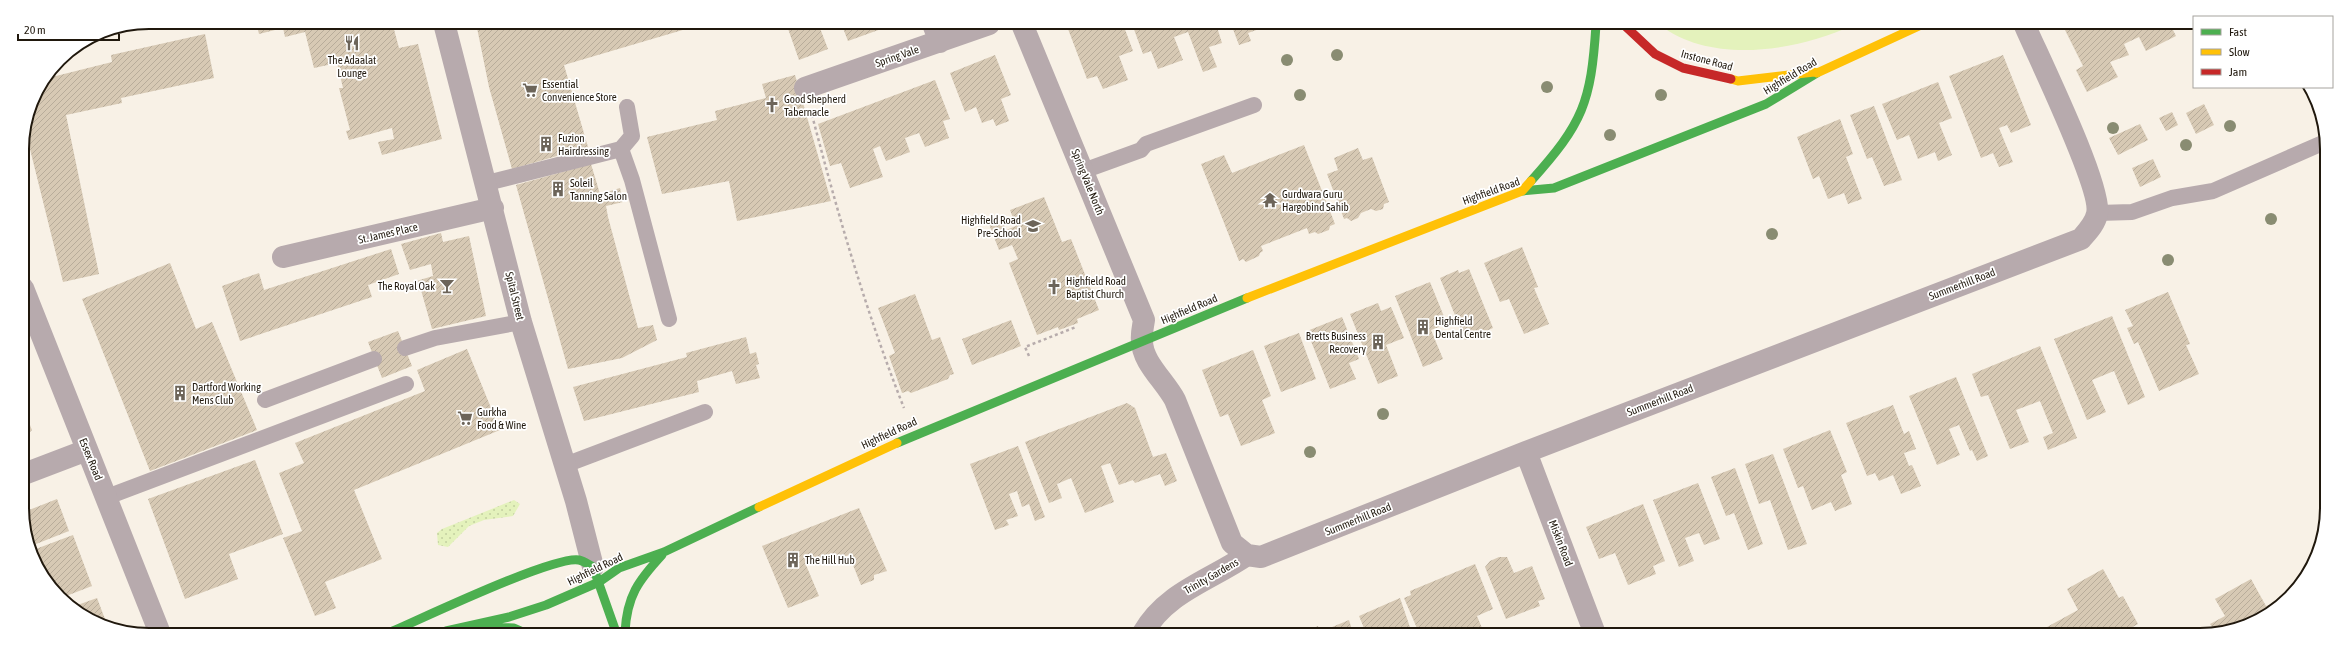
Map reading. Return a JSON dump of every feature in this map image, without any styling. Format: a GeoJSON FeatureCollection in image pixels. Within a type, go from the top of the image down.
{"type":"FeatureCollection","features":[{"type":"Feature","properties":{"kind":"main road"},"geometry":{"type":"LineString","coordinates":[[1522,191],[1555,152],[1574,126],[1584,107],[1593,68],[1596,29]]}},
{"type":"Feature","properties":{"kind":"main road","name":"Instone Road"},"geometry":{"type":"LineString","coordinates":[[1628,29],[1655,54],[1683,68],[1731,80],[1738,81],[1821,71]]}},
{"type":"Feature","properties":{"kind":"main road","name":"Highfield Road"},"geometry":{"type":"LineString","coordinates":[[462,628],[517,615],[596,575],[664,552],[913,435],[1141,342],[1522,191],[1554,188],[1766,104],[1821,71],[1912,29]]}},
{"type":"Feature","properties":{"kind":"main road"},"geometry":{"type":"LineString","coordinates":[[625,628],[625,611],[632,592],[642,576],[664,552]]}},
{"type":"Feature","properties":{"kind":"main road","name":"Highfield Road"},"geometry":{"type":"LineString","coordinates":[[400,628],[487,589],[564,561],[579,560],[596,575]]}},
{"type":"Feature","properties":{"kind":"main road"},"geometry":{"type":"LineString","coordinates":[[596,575],[615,628]]}},
{"type":"Feature","properties":{"kind":"main road","name":"Highfield Road"},"geometry":{"type":"LineString","coordinates":[[472,626],[514,628]]}},
{"type":"Feature","properties":{"kind":"street","name":"Spital Street"},"geometry":{"type":"LineString","coordinates":[[446,29],[487,183],[521,322],[565,465],[596,575]]}},
{"type":"Feature","properties":{"kind":"street","name":"Spring Vale"},"geometry":{"type":"LineString","coordinates":[[805,88],[937,33],[960,29]]}},
{"type":"Feature","properties":{"kind":"street","name":"Spring Vale North"},"geometry":{"type":"LineString","coordinates":[[1024,29],[1144,320],[1141,342]]}},
{"type":"Feature","properties":{"kind":"street"},"geometry":{"type":"LineString","coordinates":[[2026,29],[2089,172],[2097,198],[2098,213]]}},
{"type":"Feature","properties":{"kind":"street","name":"St. James Place"},"geometry":{"type":"LineString","coordinates":[[283,257],[493,208]]}},
{"type":"Feature","properties":{"kind":"street","name":"Summerhill Road"},"geometry":{"type":"LineString","coordinates":[[1247,555],[1261,557],[1526,452],[2081,239],[2090,229],[2098,213]]}},
{"type":"Feature","properties":{"kind":"street","name":"Essex Road"},"geometry":{"type":"LineString","coordinates":[[29,303],[158,628]]}},
{"type":"Feature","properties":{"kind":"street"},"geometry":{"type":"LineString","coordinates":[[1141,342],[1148,364],[1167,385],[1175,400],[1232,543],[1247,555]]}},
{"type":"Feature","properties":{"kind":"street"},"geometry":{"type":"LineString","coordinates":[[29,472],[87,450]]}},
{"type":"Feature","properties":{"kind":"street","name":"Miskin Road"},"geometry":{"type":"LineString","coordinates":[[1526,452],[1594,628]]}},
{"type":"Feature","properties":{"kind":"street","name":"Trinity Gardens"},"geometry":{"type":"LineString","coordinates":[[1146,628],[1149,623],[1174,598],[1195,583],[1247,555]]}},
{"type":"Feature","properties":{"kind":"lane"},"geometry":{"type":"LineString","coordinates":[[1083,171],[1141,150],[1146,144],[1254,105]]}},
{"type":"Feature","properties":{"kind":"lane"},"geometry":{"type":"LineString","coordinates":[[487,183],[621,149],[632,136],[627,107]]}},
{"type":"Feature","properties":{"kind":"lane"},"geometry":{"type":"LineString","coordinates":[[2098,213],[2132,212],[2172,198],[2213,191],[2320,144]]}},
{"type":"Feature","properties":{"kind":"lane"},"geometry":{"type":"LineString","coordinates":[[621,149],[632,180],[669,319]]}},
{"type":"Feature","properties":{"kind":"lane"},"geometry":{"type":"LineString","coordinates":[[405,348],[435,338],[521,322]]}},
{"type":"Feature","properties":{"kind":"lane"},"geometry":{"type":"LineString","coordinates":[[265,400],[374,359]]}},
{"type":"Feature","properties":{"kind":"lane"},"geometry":{"type":"LineString","coordinates":[[107,497],[406,384]]}},
{"type":"Feature","properties":{"kind":"lane"},"geometry":{"type":"LineString","coordinates":[[565,465],[706,412]]}},
{"type":"Feature","properties":{"kind":"path"},"geometry":{"type":"LineString","coordinates":[[805,88],[838,214],[877,340],[913,435]]}},
{"type":"Feature","properties":{"kind":"green space"},"geometry":{"type":"Polygon","coordinates":[[[1666,29],[1843,29],[1807,42],[1755,50],[1704,46],[1681,38],[1666,29]]]}},
{"type":"Feature","properties":{"kind":"green space"},"geometry":{"type":"Polygon","coordinates":[[[514,500],[520,504],[513,516],[484,520],[469,526],[448,547],[438,545],[437,533],[442,529],[514,500]]]}},
{"type":"Feature","properties":{"kind":"building"},"geometry":{"type":"Polygon","coordinates":[[[258,29],[279,29],[259,34],[258,29]]]}},
{"type":"Feature","properties":{"kind":"building"},"geometry":{"type":"Polygon","coordinates":[[[283,29],[394,29],[399,48],[418,44],[442,139],[382,155],[378,142],[394,139],[392,128],[349,140],[346,131],[350,130],[339,88],[343,88],[337,63],[314,68],[305,32],[285,37],[283,29]]]}},
{"type":"Feature","properties":{"kind":"building"},"geometry":{"type":"Polygon","coordinates":[[[477,29],[686,29],[564,65],[588,147],[512,169],[489,87],[477,29]]]}},
{"type":"Feature","properties":{"kind":"building"},"geometry":{"type":"Polygon","coordinates":[[[788,29],[820,29],[828,49],[799,60],[788,29]]]}},
{"type":"Feature","properties":{"kind":"building"},"geometry":{"type":"Polygon","coordinates":[[[843,29],[881,29],[848,41],[843,29]]]}},
{"type":"Feature","properties":{"kind":"building"},"geometry":{"type":"Polygon","coordinates":[[[1068,29],[1125,29],[1133,51],[1119,56],[1128,80],[1103,89],[1097,76],[1087,79],[1068,29]]]}},
{"type":"Feature","properties":{"kind":"building"},"geometry":{"type":"Polygon","coordinates":[[[1134,29],[1218,29],[1222,43],[1209,47],[1217,67],[1203,72],[1188,32],[1174,37],[1183,60],[1158,69],[1151,51],[1143,54],[1134,29]]]}},
{"type":"Feature","properties":{"kind":"building"},"geometry":{"type":"Polygon","coordinates":[[[1233,29],[1259,29],[1248,33],[1251,41],[1239,45],[1233,29]]]}},
{"type":"Feature","properties":{"kind":"building"},"geometry":{"type":"Polygon","coordinates":[[[2064,29],[2172,29],[2176,36],[2146,51],[2139,37],[2124,44],[2129,55],[2110,62],[2118,77],[2087,92],[2076,70],[2083,66],[2064,29]]]}},
{"type":"Feature","properties":{"kind":"building"},"geometry":{"type":"Polygon","coordinates":[[[205,34],[214,78],[121,98],[122,103],[66,115],[99,274],[63,282],[29,145],[33,118],[41,96],[53,77],[112,62],[111,55],[205,34]]]}},
{"type":"Feature","properties":{"kind":"building"},"geometry":{"type":"Polygon","coordinates":[[[995,55],[1011,95],[1001,99],[1009,121],[996,126],[993,119],[982,123],[976,107],[965,112],[950,73],[995,55]]]}},
{"type":"Feature","properties":{"kind":"building"},"geometry":{"type":"Polygon","coordinates":[[[2003,55],[2031,125],[2011,133],[2007,125],[1999,128],[2013,162],[1999,167],[1993,153],[1981,158],[1949,76],[2003,55]]]}},
{"type":"Feature","properties":{"kind":"building"},"geometry":{"type":"Polygon","coordinates":[[[795,75],[831,201],[737,221],[729,181],[662,194],[647,137],[717,120],[715,111],[766,98],[762,84],[795,75]]]}},
{"type":"Feature","properties":{"kind":"building"},"geometry":{"type":"Polygon","coordinates":[[[935,80],[950,119],[943,121],[949,138],[925,147],[919,133],[905,138],[910,152],[886,161],[880,146],[873,149],[883,177],[850,188],[841,163],[830,166],[818,124],[935,80]]]}},
{"type":"Feature","properties":{"kind":"building"},"geometry":{"type":"Polygon","coordinates":[[[1938,82],[1952,118],[1939,123],[1952,155],[1938,161],[1935,152],[1918,159],[1909,135],[1897,140],[1882,104],[1938,82]]]}},
{"type":"Feature","properties":{"kind":"building"},"geometry":{"type":"Polygon","coordinates":[[[2204,104],[2214,125],[2196,134],[2186,113],[2204,104]]]}},
{"type":"Feature","properties":{"kind":"building"},"geometry":{"type":"Polygon","coordinates":[[[1874,106],[1902,180],[1884,186],[1872,157],[1867,159],[1850,115],[1874,106]]]}},
{"type":"Feature","properties":{"kind":"building"},"geometry":{"type":"Polygon","coordinates":[[[2172,112],[2178,125],[2166,131],[2159,118],[2172,112]]]}},
{"type":"Feature","properties":{"kind":"building"},"geometry":{"type":"Polygon","coordinates":[[[1840,119],[1853,154],[1846,157],[1862,199],[1848,204],[1844,193],[1828,199],[1819,176],[1813,179],[1797,137],[1840,119]]]}},
{"type":"Feature","properties":{"kind":"building"},"geometry":{"type":"Polygon","coordinates":[[[2140,124],[2148,140],[2118,155],[2109,138],[2140,124]]]}},
{"type":"Feature","properties":{"kind":"building","name":"Gurdwara Guru Hargobind Sahib"},"geometry":{"type":"Polygon","coordinates":[[[1304,145],[1335,224],[1330,226],[1329,230],[1318,234],[1315,232],[1309,234],[1307,228],[1261,246],[1263,251],[1259,256],[1246,262],[1243,259],[1239,261],[1201,164],[1224,155],[1232,173],[1304,145]]]}},
{"type":"Feature","properties":{"kind":"building"},"geometry":{"type":"Polygon","coordinates":[[[1358,148],[1363,160],[1372,157],[1389,202],[1384,204],[1383,209],[1376,211],[1371,209],[1361,213],[1358,218],[1351,221],[1347,218],[1344,219],[1327,174],[1338,170],[1334,158],[1358,148]]]}},
{"type":"Feature","properties":{"kind":"building"},"geometry":{"type":"Polygon","coordinates":[[[2153,159],[2161,177],[2140,187],[2132,168],[2153,159]]]}},
{"type":"Feature","properties":{"kind":"building"},"geometry":{"type":"Polygon","coordinates":[[[591,164],[600,194],[620,188],[623,202],[606,206],[608,217],[638,328],[653,325],[657,340],[622,358],[568,369],[516,185],[591,164]]]}},
{"type":"Feature","properties":{"kind":"building","name":"Highfield Road Baptist Church"},"geometry":{"type":"Polygon","coordinates":[[[1044,197],[1062,242],[1071,239],[1099,310],[1077,319],[1078,323],[1059,330],[1058,327],[1037,335],[1009,263],[1018,259],[1012,245],[999,250],[989,224],[1002,219],[1006,230],[1016,226],[1010,210],[1044,197]]]}},
{"type":"Feature","properties":{"kind":"building","name":"The Royal Oak"},"geometry":{"type":"Polygon","coordinates":[[[441,233],[443,242],[469,236],[486,316],[432,329],[421,290],[416,291],[413,282],[433,276],[431,264],[410,270],[401,244],[441,233]]]}},
{"type":"Feature","properties":{"kind":"building"},"geometry":{"type":"Polygon","coordinates":[[[1522,247],[1538,287],[1534,288],[1549,324],[1524,334],[1509,299],[1500,302],[1484,263],[1522,247]]]}},
{"type":"Feature","properties":{"kind":"building"},"geometry":{"type":"Polygon","coordinates":[[[391,249],[399,274],[368,285],[372,297],[240,341],[222,286],[259,273],[264,290],[391,249]]]}},
{"type":"Feature","properties":{"kind":"building","name":"Dartford Working Mens Club"},"geometry":{"type":"Polygon","coordinates":[[[170,263],[196,329],[212,322],[257,430],[150,471],[82,299],[170,263]]]}},
{"type":"Feature","properties":{"kind":"building"},"geometry":{"type":"Polygon","coordinates":[[[1469,269],[1493,328],[1465,340],[1440,278],[1458,270],[1459,273],[1469,269]]]}},
{"type":"Feature","properties":{"kind":"building","name":"Highfield Dental Centre"},"geometry":{"type":"Polygon","coordinates":[[[1430,282],[1447,324],[1431,330],[1443,359],[1423,367],[1395,296],[1430,282]]]}},
{"type":"Feature","properties":{"kind":"building"},"geometry":{"type":"Polygon","coordinates":[[[2168,292],[2190,344],[2186,345],[2199,374],[2159,391],[2138,342],[2134,344],[2127,328],[2133,326],[2125,310],[2168,292]]]}},
{"type":"Feature","properties":{"kind":"building"},"geometry":{"type":"Polygon","coordinates":[[[915,294],[932,340],[940,337],[954,374],[950,375],[948,379],[911,393],[908,391],[902,393],[889,356],[895,353],[878,308],[915,294]]]}},
{"type":"Feature","properties":{"kind":"building","name":"Bretts Business Recovery"},"geometry":{"type":"Polygon","coordinates":[[[1378,303],[1381,311],[1391,307],[1404,338],[1386,345],[1398,376],[1378,384],[1350,314],[1378,303]]]}},
{"type":"Feature","properties":{"kind":"building"},"geometry":{"type":"Polygon","coordinates":[[[2112,316],[2145,397],[2128,405],[2114,371],[2092,380],[2106,412],[2087,420],[2054,339],[2112,316]]]}},
{"type":"Feature","properties":{"kind":"building"},"geometry":{"type":"Polygon","coordinates":[[[1342,317],[1359,359],[1349,363],[1356,379],[1330,389],[1307,331],[1342,317]]]}},
{"type":"Feature","properties":{"kind":"building"},"geometry":{"type":"Polygon","coordinates":[[[1011,320],[1021,346],[972,365],[962,339],[1011,320]]]}},
{"type":"Feature","properties":{"kind":"building"},"geometry":{"type":"Polygon","coordinates":[[[398,331],[412,366],[382,378],[368,342],[398,331]]]}},
{"type":"Feature","properties":{"kind":"building"},"geometry":{"type":"Polygon","coordinates":[[[1299,333],[1316,379],[1281,392],[1264,346],[1299,333]]]}},
{"type":"Feature","properties":{"kind":"building"},"geometry":{"type":"Polygon","coordinates":[[[746,337],[750,354],[756,352],[759,364],[756,365],[760,378],[736,384],[732,371],[697,381],[699,392],[584,421],[573,387],[687,357],[686,353],[746,337]]]}},
{"type":"Feature","properties":{"kind":"building"},"geometry":{"type":"Polygon","coordinates":[[[2040,346],[2077,438],[2048,450],[2043,437],[2053,433],[2040,401],[2016,410],[2029,442],[2010,449],[1988,395],[1981,397],[1972,374],[2040,346]]]}},
{"type":"Feature","properties":{"kind":"building"},"geometry":{"type":"Polygon","coordinates":[[[467,349],[500,430],[354,490],[382,559],[325,582],[336,608],[315,616],[283,538],[302,531],[279,473],[304,463],[295,443],[425,391],[417,370],[467,349]]]}},
{"type":"Feature","properties":{"kind":"building"},"geometry":{"type":"Polygon","coordinates":[[[1253,350],[1271,396],[1262,400],[1275,433],[1241,446],[1228,414],[1220,417],[1202,370],[1253,350]]]}},
{"type":"Feature","properties":{"kind":"building"},"geometry":{"type":"Polygon","coordinates":[[[1956,377],[1988,456],[1977,461],[1972,450],[1970,451],[1959,425],[1949,429],[1960,455],[1937,465],[1909,396],[1956,377]]]}},
{"type":"Feature","properties":{"kind":"building"},"geometry":{"type":"Polygon","coordinates":[[[1127,403],[1135,408],[1153,457],[1166,453],[1177,481],[1165,486],[1160,474],[1135,483],[1133,480],[1119,485],[1110,463],[1101,466],[1114,502],[1085,513],[1071,478],[1057,484],[1062,498],[1049,503],[1025,442],[1127,403]]]}},
{"type":"Feature","properties":{"kind":"building"},"geometry":{"type":"Polygon","coordinates":[[[1893,405],[1904,434],[1909,431],[1916,449],[1904,453],[1909,466],[1912,465],[1921,486],[1901,494],[1893,475],[1879,481],[1875,473],[1867,476],[1846,423],[1893,405]]]}},
{"type":"Feature","properties":{"kind":"building"},"geometry":{"type":"Polygon","coordinates":[[[29,423],[32,430],[29,433],[29,423]]]}},
{"type":"Feature","properties":{"kind":"building"},"geometry":{"type":"Polygon","coordinates":[[[1830,430],[1847,472],[1841,475],[1852,504],[1835,511],[1831,502],[1812,510],[1803,486],[1798,488],[1783,449],[1830,430]]]}},
{"type":"Feature","properties":{"kind":"building"},"geometry":{"type":"Polygon","coordinates":[[[1018,446],[1045,517],[1035,521],[1029,504],[1022,507],[1017,491],[1009,494],[1018,516],[1006,520],[1009,525],[995,530],[970,464],[1018,446]]]}},
{"type":"Feature","properties":{"kind":"building"},"geometry":{"type":"Polygon","coordinates":[[[1773,454],[1807,544],[1788,550],[1770,500],[1759,504],[1745,464],[1773,454]]]}},
{"type":"Feature","properties":{"kind":"building"},"geometry":{"type":"Polygon","coordinates":[[[255,460],[283,534],[229,554],[238,579],[185,599],[148,499],[255,460]]]}},
{"type":"Feature","properties":{"kind":"building"},"geometry":{"type":"Polygon","coordinates":[[[1735,468],[1763,544],[1748,550],[1734,513],[1726,516],[1711,477],[1735,468]]]}},
{"type":"Feature","properties":{"kind":"building"},"geometry":{"type":"Polygon","coordinates":[[[1698,483],[1720,539],[1704,545],[1699,533],[1685,538],[1694,561],[1679,567],[1653,500],[1698,483]]]}},
{"type":"Feature","properties":{"kind":"building"},"geometry":{"type":"Polygon","coordinates":[[[57,499],[69,531],[34,545],[31,532],[29,510],[57,499]]]}},
{"type":"Feature","properties":{"kind":"building"},"geometry":{"type":"Polygon","coordinates":[[[1643,504],[1665,561],[1653,566],[1656,574],[1628,585],[1615,553],[1599,559],[1586,527],[1643,504]]]}},
{"type":"Feature","properties":{"kind":"building","name":"The Hill Hub"},"geometry":{"type":"Polygon","coordinates":[[[859,508],[887,571],[874,575],[874,580],[861,585],[849,555],[827,563],[825,557],[806,565],[819,596],[788,608],[762,546],[859,508]]]}},
{"type":"Feature","properties":{"kind":"building"},"geometry":{"type":"Polygon","coordinates":[[[73,535],[92,586],[67,595],[49,575],[36,549],[73,535]]]}},
{"type":"Feature","properties":{"kind":"building"},"geometry":{"type":"Polygon","coordinates":[[[1499,557],[1507,557],[1514,573],[1532,566],[1545,599],[1538,601],[1540,606],[1506,619],[1485,567],[1490,561],[1499,557]]]}},
{"type":"Feature","properties":{"kind":"building"},"geometry":{"type":"Polygon","coordinates":[[[1475,564],[1493,609],[1477,616],[1482,628],[1417,628],[1404,598],[1411,595],[1410,591],[1475,564]]]}},
{"type":"Feature","properties":{"kind":"building"},"geometry":{"type":"Polygon","coordinates":[[[2103,569],[2119,598],[2123,596],[2138,624],[2131,628],[2048,628],[2078,610],[2067,589],[2103,569]]]}},
{"type":"Feature","properties":{"kind":"building"},"geometry":{"type":"Polygon","coordinates":[[[2251,579],[2266,606],[2269,606],[2246,619],[2231,624],[2211,628],[2210,624],[2225,616],[2215,599],[2251,579]]]}},
{"type":"Feature","properties":{"kind":"building"},"geometry":{"type":"Polygon","coordinates":[[[97,598],[105,620],[89,612],[78,605],[97,598]]]}},
{"type":"Feature","properties":{"kind":"building"},"geometry":{"type":"Polygon","coordinates":[[[1400,598],[1410,628],[1364,628],[1359,616],[1400,598]]]}},
{"type":"Feature","properties":{"kind":"building"},"geometry":{"type":"Polygon","coordinates":[[[1349,620],[1351,628],[1330,628],[1349,620]]]}},
{"type":"Feature","properties":{"kind":"traffic: fast"},"geometry":{"type":"LineString","coordinates":[[1531,181],[1549,161],[1562,143],[1573,127],[1581,110],[1587,93],[1591,74],[1596,29]]}},
{"type":"Feature","properties":{"kind":"traffic: fast"},"geometry":{"type":"LineString","coordinates":[[1522,191],[1554,188],[1766,104],[1817,73]]}},
{"type":"Feature","properties":{"kind":"traffic: fast"},"geometry":{"type":"LineString","coordinates":[[897,443],[1247,298]]}},
{"type":"Feature","properties":{"kind":"traffic: fast"},"geometry":{"type":"LineString","coordinates":[[460,628],[509,617],[546,605],[599,582],[619,568],[664,552],[759,507]]}},
{"type":"Feature","properties":{"kind":"traffic: fast"},"geometry":{"type":"LineString","coordinates":[[625,628],[628,608],[635,590],[646,573],[662,555]]}},
{"type":"Feature","properties":{"kind":"traffic: fast"},"geometry":{"type":"LineString","coordinates":[[400,628],[488,589],[544,567],[565,561],[579,560],[593,567],[615,628]]}},
{"type":"Feature","properties":{"kind":"traffic: fast"},"geometry":{"type":"LineString","coordinates":[[489,627],[514,628]]}},
{"type":"Feature","properties":{"kind":"traffic: slow"},"geometry":{"type":"LineString","coordinates":[[1817,73],[1912,29]]}},
{"type":"Feature","properties":{"kind":"traffic: slow"},"geometry":{"type":"LineString","coordinates":[[1731,79],[1738,81],[1814,72]]}},
{"type":"Feature","properties":{"kind":"traffic: slow"},"geometry":{"type":"LineString","coordinates":[[1247,298],[1522,191],[1531,181]]}},
{"type":"Feature","properties":{"kind":"traffic: slow"},"geometry":{"type":"LineString","coordinates":[[759,507],[897,443]]}},
{"type":"Feature","properties":{"kind":"traffic: jam"},"geometry":{"type":"LineString","coordinates":[[1628,29],[1655,54],[1683,68],[1731,79]]}},
{"type":"Feature","properties":{"kind":"place","name":"The Adaalat Lounge"},"geometry":{"type":"Point","coordinates":[352,43]}},
{"type":"Feature","properties":{"kind":"place","name":"Essential Convenience Store"},"geometry":{"type":"Point","coordinates":[530,90]}},
{"type":"Feature","properties":{"kind":"place","name":"Good Shepherd Tabernacle"},"geometry":{"type":"Point","coordinates":[772,105]}},
{"type":"Feature","properties":{"kind":"place","name":"Fuzion Hairdressing"},"geometry":{"type":"Point","coordinates":[546,144]}},
{"type":"Feature","properties":{"kind":"place","name":"Soleil Tanning Salon"},"geometry":{"type":"Point","coordinates":[558,189]}},
{"type":"Feature","properties":{"kind":"place","name":"Gurdwara Guru Hargobind Sahib"},"geometry":{"type":"Point","coordinates":[1270,200]}},
{"type":"Feature","properties":{"kind":"place","name":"Highfield Road Pre-School"},"geometry":{"type":"Point","coordinates":[1033,226]}},
{"type":"Feature","properties":{"kind":"place","name":"The Royal Oak"},"geometry":{"type":"Point","coordinates":[447,286]}},
{"type":"Feature","properties":{"kind":"place","name":"Highfield Road Baptist Church"},"geometry":{"type":"Point","coordinates":[1054,287]}},
{"type":"Feature","properties":{"kind":"place","name":"Highfield Dental Centre"},"geometry":{"type":"Point","coordinates":[1423,327]}},
{"type":"Feature","properties":{"kind":"place","name":"Bretts Business Recovery"},"geometry":{"type":"Point","coordinates":[1378,342]}},
{"type":"Feature","properties":{"kind":"place","name":"Dartford Working Mens Club"},"geometry":{"type":"Point","coordinates":[180,393]}},
{"type":"Feature","properties":{"kind":"place","name":"Gurkha Food & Wine"},"geometry":{"type":"Point","coordinates":[465,418]}},
{"type":"Feature","properties":{"kind":"place","name":"The Hill Hub"},"geometry":{"type":"Point","coordinates":[793,560]}}]}
